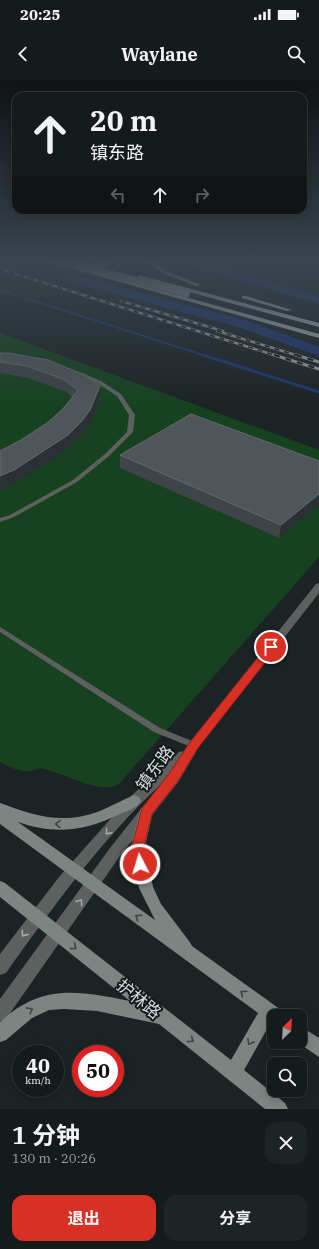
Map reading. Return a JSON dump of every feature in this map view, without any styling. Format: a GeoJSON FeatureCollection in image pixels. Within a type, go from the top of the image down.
{"type":"FeatureCollection","features":[{"type":"Feature","properties":{"kind":"highway"},"geometry":{"type":"LineString","coordinates":[[227,310],[319,335]]}},
{"type":"Feature","properties":{"kind":"highway"},"geometry":{"type":"LineString","coordinates":[[239,310],[319,335]]}},
{"type":"Feature","properties":{"kind":"highway"},"geometry":{"type":"LineString","coordinates":[[262,310],[319,325]]}},
{"type":"Feature","properties":{"kind":"highway"},"geometry":{"type":"LineString","coordinates":[[287,310],[319,322]]}},
{"type":"Feature","properties":{"kind":"main road"},"geometry":{"type":"LineString","coordinates":[[0,809],[38,822],[61,824],[110,815],[134,801]]}},
{"type":"Feature","properties":{"kind":"main road"},"geometry":{"type":"LineString","coordinates":[[146,812],[138,846],[146,888],[156,909],[190,954]]}},
{"type":"Feature","properties":{"kind":"main road"},"geometry":{"type":"LineString","coordinates":[[0,816],[267,1010]]}},
{"type":"Feature","properties":{"kind":"main road","name":"护林路"},"geometry":{"type":"LineString","coordinates":[[0,888],[279,1109]]}},
{"type":"Feature","properties":{"kind":"main road"},"geometry":{"type":"LineString","coordinates":[[0,1034],[17,1018],[38,1005],[67,1001],[95,1003],[160,1016]]}},
{"type":"Feature","properties":{"kind":"main road"},"geometry":{"type":"LineString","coordinates":[[233,1073],[267,1019]]}},
{"type":"Feature","properties":{"kind":"main road"},"geometry":{"type":"LineString","coordinates":[[307,1039],[319,1048]]}},
{"type":"Feature","properties":{"kind":"street"},"geometry":{"type":"LineString","coordinates":[[194,745],[319,586]]}},
{"type":"Feature","properties":{"kind":"street","name":"镇东路"},"geometry":{"type":"LineString","coordinates":[[0,967],[36,916],[134,801],[194,745]]}},
{"type":"Feature","properties":{"kind":"street","name":"镇东路"},"geometry":{"type":"LineString","coordinates":[[0,1013],[92,884],[174,777],[194,745]]}},
{"type":"Feature","properties":{"kind":"lane"},"geometry":{"type":"LineString","coordinates":[[0,520],[12,516],[75,481],[107,455],[130,432],[132,415],[119,395],[99,382],[72,370]]}},
{"type":"Feature","properties":{"kind":"lane"},"geometry":{"type":"LineString","coordinates":[[2,633],[156,730],[194,745]]}},
{"type":"Feature","properties":{"kind":"green space"},"geometry":{"type":"Polygon","coordinates":[[[0,333],[319,450],[319,557],[118,785],[101,787],[82,782],[53,771],[42,769],[29,771],[18,770],[0,762],[0,333]]]}},
{"type":"Feature","properties":{"kind":"building"},"geometry":{"type":"Polygon","coordinates":[[[0,353],[9,353],[48,360],[85,375],[100,386],[90,410],[82,421],[68,435],[14,470],[0,476],[0,451],[21,440],[47,423],[62,410],[78,390],[63,379],[27,366],[0,362],[0,353]]]}},
{"type":"Feature","properties":{"kind":"building"},"geometry":{"type":"Polygon","coordinates":[[[191,414],[319,461],[319,494],[281,525],[120,455],[191,414]]]}},
{"type":"Feature","properties":{"kind":"waterway"},"geometry":{"type":"LineString","coordinates":[[62,310],[206,356]]}},
{"type":"Feature","properties":{"kind":"waterway"},"geometry":{"type":"LineString","coordinates":[[191,310],[243,324],[319,352]]}},
{"type":"Feature","properties":{"kind":"waterway"},"geometry":{"type":"LineString","coordinates":[[203,355],[319,392]]}},
{"type":"Feature","properties":{"kind":"railway"},"geometry":{"type":"LineString","coordinates":[[131,310],[277,356]]}},
{"type":"Feature","properties":{"kind":"railway"},"geometry":{"type":"LineString","coordinates":[[152,310],[223,331]]}},
{"type":"Feature","properties":{"kind":"railway"},"geometry":{"type":"LineString","coordinates":[[217,331],[299,356]]}},
{"type":"Feature","properties":{"kind":"railway"},"geometry":{"type":"LineString","coordinates":[[274,355],[319,369]]}},
{"type":"Feature","properties":{"kind":"railway"},"geometry":{"type":"LineString","coordinates":[[296,355],[319,362]]}},
{"type":"Feature","properties":{"kind":"route"},"geometry":{"type":"LineString","coordinates":[[140,864],[138,846],[146,812],[174,777],[194,745],[271,647]]}}]}
